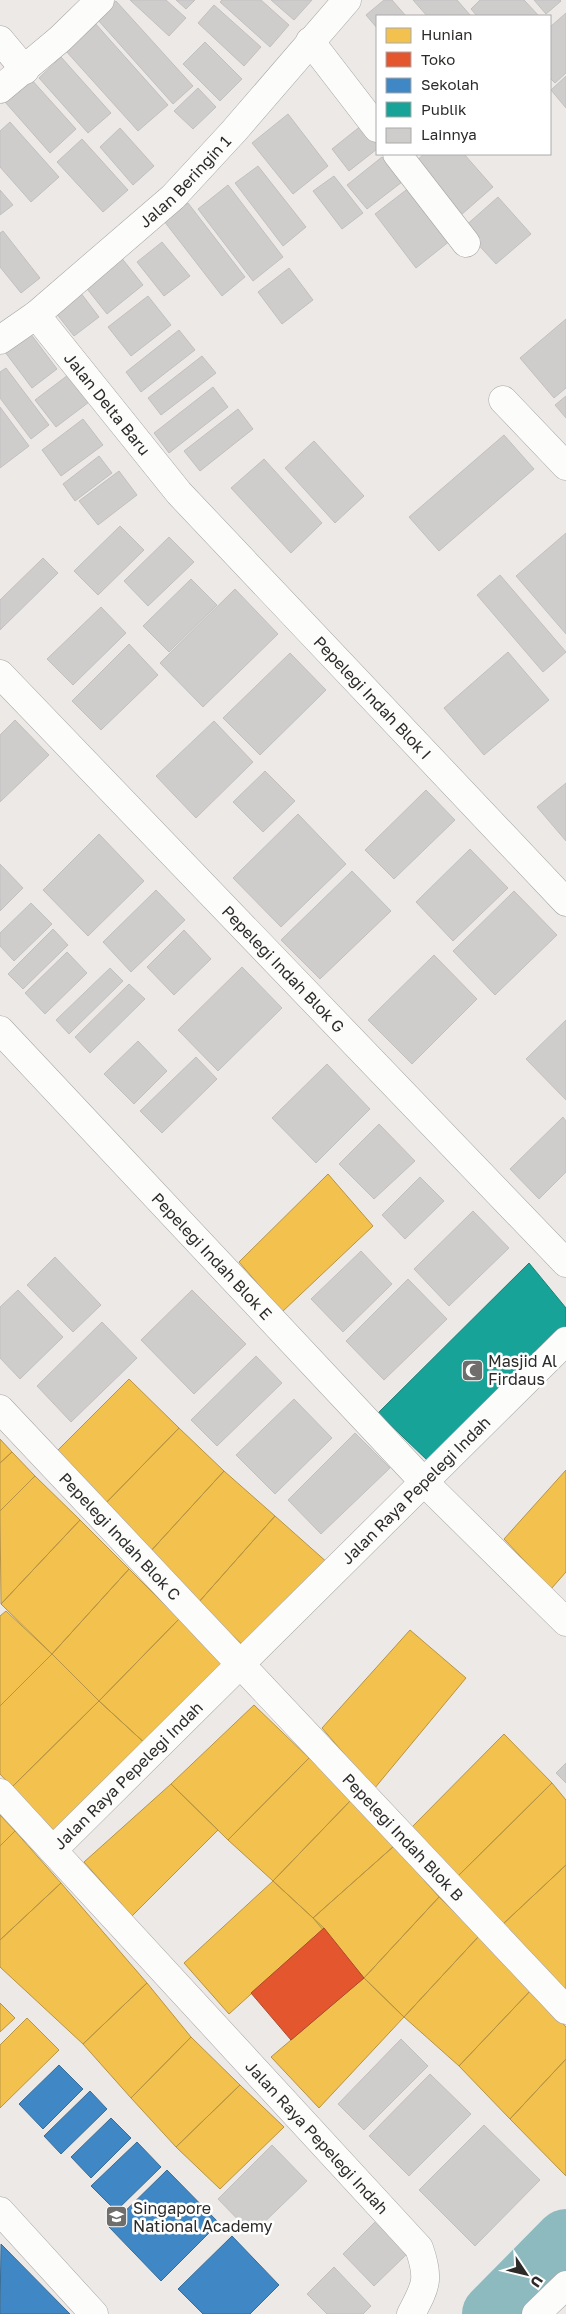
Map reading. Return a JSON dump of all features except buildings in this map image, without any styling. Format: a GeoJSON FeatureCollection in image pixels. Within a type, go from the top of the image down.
{"type":"FeatureCollection","features":[{"type":"Feature","properties":{"kind":"street"},"geometry":{"type":"LineString","coordinates":[[0,89],[25,70],[100,0]]}},
{"type":"Feature","properties":{"kind":"street","name":"Jalan Beringin 1"},"geometry":{"type":"LineString","coordinates":[[0,340],[36,315],[173,197],[234,131],[347,0]]}},
{"type":"Feature","properties":{"kind":"street"},"geometry":{"type":"LineString","coordinates":[[0,40],[25,70]]}},
{"type":"Feature","properties":{"kind":"street"},"geometry":{"type":"LineString","coordinates":[[310,41],[376,127]]}},
{"type":"Feature","properties":{"kind":"street"},"geometry":{"type":"LineString","coordinates":[[398,155],[466,243]]}},
{"type":"Feature","properties":{"kind":"street","name":"Jalan Delta Baru"},"geometry":{"type":"LineString","coordinates":[[36,315],[179,493]]}},
{"type":"Feature","properties":{"kind":"street"},"geometry":{"type":"LineString","coordinates":[[503,400],[566,466]]}},
{"type":"Feature","properties":{"kind":"street","name":"Pepelegi Indah Blok I"},"geometry":{"type":"LineString","coordinates":[[179,493],[566,902]]}},
{"type":"Feature","properties":{"kind":"street","name":"Pepelegi Indah Blok G"},"geometry":{"type":"LineString","coordinates":[[0,674],[566,1263]]}},
{"type":"Feature","properties":{"kind":"street","name":"Pepelegi Indah Blok E"},"geometry":{"type":"LineString","coordinates":[[0,1030],[424,1482],[566,1622]]}},
{"type":"Feature","properties":{"kind":"street","name":"Jalan Raya Pepelegi Indah"},"geometry":{"type":"LineString","coordinates":[[411,2314],[421,2294],[427,2270],[419,2248],[53,1850],[566,1341]]}},
{"type":"Feature","properties":{"kind":"street","name":"Pepelegi Indah Blok C"},"geometry":{"type":"LineString","coordinates":[[0,1409],[240,1664]]}},
{"type":"Feature","properties":{"kind":"street","name":"Pepelegi Indah Blok B"},"geometry":{"type":"LineString","coordinates":[[240,1664],[566,2010]]}},
{"type":"Feature","properties":{"kind":"street"},"geometry":{"type":"LineString","coordinates":[[0,1792],[53,1850]]}},
{"type":"Feature","properties":{"kind":"street"},"geometry":{"type":"LineString","coordinates":[[0,2211],[94,2314]]}},
{"type":"Feature","properties":{"kind":"street"},"geometry":{"type":"LineString","coordinates":[[536,2314],[566,2285]]}},
{"type":"Feature","properties":{"kind":"waterway"},"geometry":{"type":"LineString","coordinates":[[493,2314],[566,2240]]}},
{"type":"Feature","properties":{"kind":"place","name":"Masjid Al Firdaus"},"geometry":{"type":"Point","coordinates":[472,1370]}},
{"type":"Feature","properties":{"kind":"place","name":"Singapore National Academy"},"geometry":{"type":"Point","coordinates":[117,2217]}}]}
